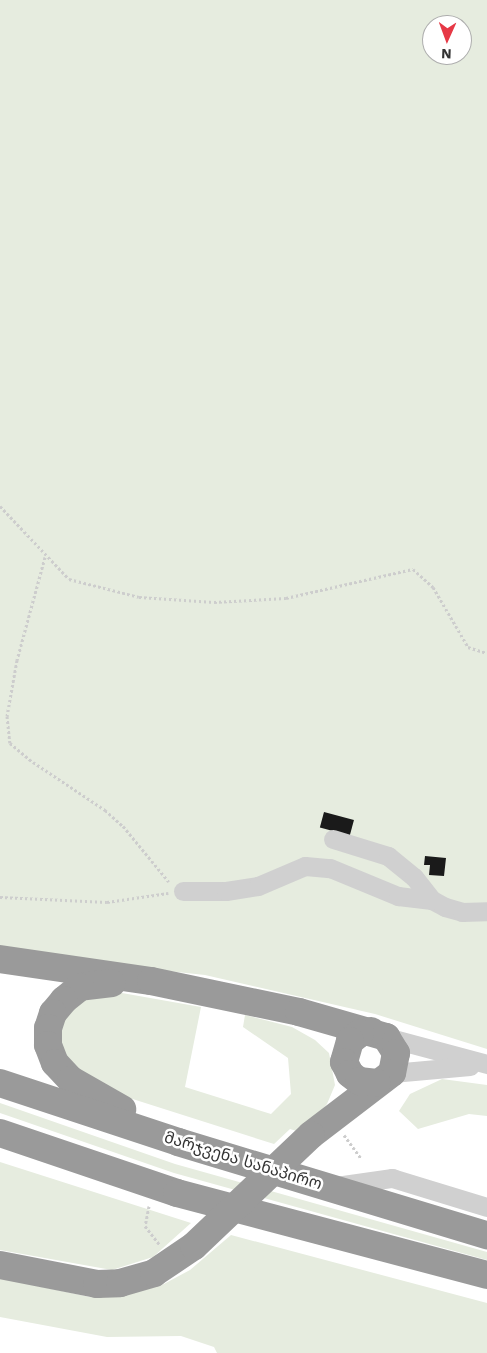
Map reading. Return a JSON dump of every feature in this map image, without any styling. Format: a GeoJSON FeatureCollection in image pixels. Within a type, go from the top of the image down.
{"type":"FeatureCollection","features":[{"type":"Feature","properties":{"kind":"highway"},"geometry":{"type":"LineString","coordinates":[[0,960],[151,981],[299,1012],[379,1034],[396,1053],[384,1078],[311,1135],[194,1246],[154,1273],[120,1283],[97,1284],[0,1265]]}},
{"type":"Feature","properties":{"kind":"highway"},"geometry":{"type":"LineString","coordinates":[[151,981],[80,987],[54,1013],[48,1028],[48,1045],[55,1063],[71,1080],[92,1095],[146,1120],[178,1142]]}},
{"type":"Feature","properties":{"kind":"highway"},"geometry":{"type":"LineString","coordinates":[[299,1012],[325,1028],[345,1062],[359,1081],[384,1078]]}},
{"type":"Feature","properties":{"kind":"highway"},"geometry":{"type":"LineString","coordinates":[[311,1135],[342,1095],[345,1062],[355,1036],[379,1034]]}},
{"type":"Feature","properties":{"kind":"highway","name":"მარჯვენა სანაპირო"},"geometry":{"type":"LineString","coordinates":[[0,1083],[178,1142],[487,1235]]}},
{"type":"Feature","properties":{"kind":"highway"},"geometry":{"type":"LineString","coordinates":[[4,1135],[177,1193],[487,1274]]}},
{"type":"Feature","properties":{"kind":"street"},"geometry":{"type":"LineString","coordinates":[[333,839],[388,856],[414,877],[432,900]]}},
{"type":"Feature","properties":{"kind":"street"},"geometry":{"type":"LineString","coordinates":[[183,891],[226,891],[258,886],[305,866],[330,868],[398,896],[432,900],[462,912],[487,911]]}},
{"type":"Feature","properties":{"kind":"street"},"geometry":{"type":"LineString","coordinates":[[379,1034],[487,1066]]}},
{"type":"Feature","properties":{"kind":"street"},"geometry":{"type":"LineString","coordinates":[[384,1078],[446,1066],[487,1066]]}},
{"type":"Feature","properties":{"kind":"street"},"geometry":{"type":"LineString","coordinates":[[328,1187],[392,1178],[487,1206]]}},
{"type":"Feature","properties":{"kind":"path"},"geometry":{"type":"LineString","coordinates":[[0,506],[45,557],[69,579],[139,597],[214,602],[286,598],[413,569],[433,587],[468,647],[487,653]]}},
{"type":"Feature","properties":{"kind":"path"},"geometry":{"type":"LineString","coordinates":[[45,557],[17,660],[7,716],[10,743],[33,762],[105,810],[123,826],[163,878],[183,891]]}},
{"type":"Feature","properties":{"kind":"path"},"geometry":{"type":"LineString","coordinates":[[0,897],[107,902],[183,891]]}},
{"type":"Feature","properties":{"kind":"path"},"geometry":{"type":"LineString","coordinates":[[341,1131],[361,1158]]}},
{"type":"Feature","properties":{"kind":"path"},"geometry":{"type":"LineString","coordinates":[[149,1206],[145,1226],[164,1250]]}},
{"type":"Feature","properties":{"kind":"shaded area"},"geometry":{"type":"Polygon","coordinates":[[[0,0],[487,0],[487,1049],[375,1014],[205,975],[0,953],[0,0]]]}},
{"type":"Feature","properties":{"kind":"shaded area"},"geometry":{"type":"Polygon","coordinates":[[[105,990],[201,1007],[185,1087],[271,1114],[291,1094],[288,1058],[243,1027],[245,1015],[292,1027],[315,1040],[329,1053],[335,1085],[327,1104],[303,1133],[290,1129],[274,1144],[98,1088],[66,1065],[52,1028],[67,1002],[105,990]]]}},
{"type":"Feature","properties":{"kind":"shaded area"},"geometry":{"type":"Polygon","coordinates":[[[442,1079],[487,1085],[487,1116],[469,1114],[418,1129],[399,1111],[410,1094],[442,1079]]]}},
{"type":"Feature","properties":{"kind":"shaded area"},"geometry":{"type":"Polygon","coordinates":[[[0,1103],[175,1164],[487,1252],[487,1260],[174,1173],[0,1113],[0,1103]]]}},
{"type":"Feature","properties":{"kind":"shaded area"},"geometry":{"type":"Polygon","coordinates":[[[0,1162],[191,1223],[153,1257],[112,1270],[0,1250],[0,1162]]]}},
{"type":"Feature","properties":{"kind":"shaded area"},"geometry":{"type":"Polygon","coordinates":[[[231,1235],[487,1303],[487,1353],[217,1353],[214,1347],[181,1336],[107,1337],[0,1317],[0,1278],[90,1297],[126,1294],[162,1285],[190,1270],[231,1235]]]}},
{"type":"Feature","properties":{"kind":"building"},"geometry":{"type":"Polygon","coordinates":[[[324,812],[354,820],[350,835],[320,827],[324,812]]]}},
{"type":"Feature","properties":{"kind":"building"},"geometry":{"type":"Polygon","coordinates":[[[425,856],[446,858],[444,876],[429,875],[430,865],[424,865],[425,856]]]}}]}
